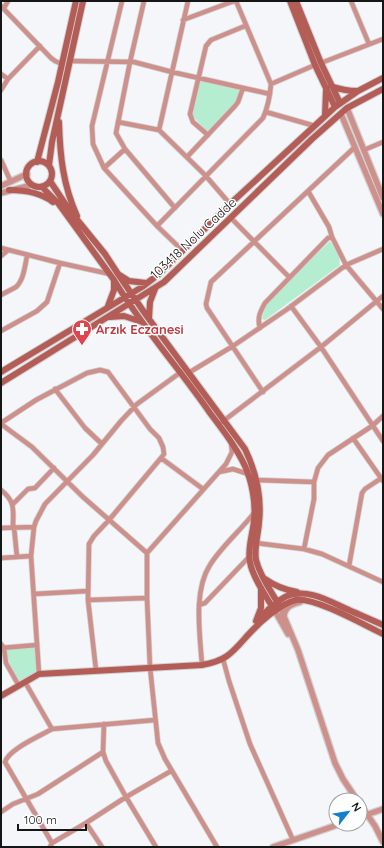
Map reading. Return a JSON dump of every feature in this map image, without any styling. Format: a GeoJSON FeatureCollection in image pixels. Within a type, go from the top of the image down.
{"type":"FeatureCollection","features":[{"type":"Feature","properties":{"kind":"main road"},"geometry":{"type":"LineString","coordinates":[[37,162],[62,64],[76,1]]}},
{"type":"Feature","properties":{"kind":"main road"},"geometry":{"type":"LineString","coordinates":[[42,187],[50,182],[52,173],[49,166],[52,142],[83,1]]}},
{"type":"Feature","properties":{"kind":"main road"},"geometry":{"type":"LineString","coordinates":[[290,1],[338,105]]}},
{"type":"Feature","properties":{"kind":"main road"},"geometry":{"type":"LineString","coordinates":[[296,1],[318,64]]}},
{"type":"Feature","properties":{"kind":"main road"},"geometry":{"type":"LineString","coordinates":[[1,372],[131,293],[159,274],[230,204],[325,116],[358,91],[383,78]]}},
{"type":"Feature","properties":{"kind":"main road"},"geometry":{"type":"LineString","coordinates":[[329,87],[345,91],[358,91]]}},
{"type":"Feature","properties":{"kind":"main road"},"geometry":{"type":"LineString","coordinates":[[325,116],[329,87]]}},
{"type":"Feature","properties":{"kind":"main road","name":"103418 Nolu Cadde"},"geometry":{"type":"LineString","coordinates":[[1,383],[130,305],[170,277],[312,139],[347,108],[383,88]]}},
{"type":"Feature","properties":{"kind":"main road"},"geometry":{"type":"LineString","coordinates":[[59,113],[62,169],[72,205],[82,227]]}},
{"type":"Feature","properties":{"kind":"main road"},"geometry":{"type":"LineString","coordinates":[[49,166],[41,162],[37,162],[30,166],[27,178],[32,185],[42,187],[62,208],[110,274],[142,322],[181,372],[245,448],[252,463],[257,480],[261,512],[256,544],[256,561],[276,606]]}},
{"type":"Feature","properties":{"kind":"main road"},"geometry":{"type":"LineString","coordinates":[[50,182],[82,227],[105,254],[149,318],[190,372],[222,422],[230,441],[248,474],[251,486],[254,513],[249,557],[252,570],[261,587],[276,606]]}},
{"type":"Feature","properties":{"kind":"main road"},"geometry":{"type":"LineString","coordinates":[[9,190],[25,190],[40,194],[62,208]]}},
{"type":"Feature","properties":{"kind":"main road"},"geometry":{"type":"LineString","coordinates":[[118,274],[129,281],[146,283]]}},
{"type":"Feature","properties":{"kind":"main road"},"geometry":{"type":"LineString","coordinates":[[108,306],[114,290],[114,280]]}},
{"type":"Feature","properties":{"kind":"main road"},"geometry":{"type":"LineString","coordinates":[[149,318],[151,297],[155,288]]}},
{"type":"Feature","properties":{"kind":"main road"},"geometry":{"type":"LineString","coordinates":[[109,317],[124,316],[142,322]]}},
{"type":"Feature","properties":{"kind":"main road"},"geometry":{"type":"LineString","coordinates":[[262,576],[275,586],[306,597],[383,634]]}},
{"type":"Feature","properties":{"kind":"main road"},"geometry":{"type":"LineString","coordinates":[[249,633],[261,608],[261,587]]}},
{"type":"Feature","properties":{"kind":"main road"},"geometry":{"type":"LineString","coordinates":[[255,623],[276,606],[306,597],[325,599],[383,625]]}},
{"type":"Feature","properties":{"kind":"main road"},"geometry":{"type":"LineString","coordinates":[[1,696],[39,674],[216,662],[232,652],[276,606]]}},
{"type":"Feature","properties":{"kind":"street"},"geometry":{"type":"LineString","coordinates":[[8,1],[2,7],[55,61],[62,64]]}},
{"type":"Feature","properties":{"kind":"street"},"geometry":{"type":"LineString","coordinates":[[122,1],[92,126],[93,144],[104,168],[157,226],[183,251]]}},
{"type":"Feature","properties":{"kind":"street"},"geometry":{"type":"LineString","coordinates":[[144,1],[116,133],[125,149],[175,208]]}},
{"type":"Feature","properties":{"kind":"street"},"geometry":{"type":"LineString","coordinates":[[159,130],[188,1]]}},
{"type":"Feature","properties":{"kind":"street"},"geometry":{"type":"LineString","coordinates":[[157,226],[263,118],[270,94],[270,84],[235,1],[183,20]]}},
{"type":"Feature","properties":{"kind":"street"},"geometry":{"type":"LineString","coordinates":[[351,1],[369,44]]}},
{"type":"Feature","properties":{"kind":"street"},"geometry":{"type":"LineString","coordinates":[[208,136],[190,118],[207,43],[245,26]]}},
{"type":"Feature","properties":{"kind":"street"},"geometry":{"type":"LineString","coordinates":[[270,84],[383,39]]}},
{"type":"Feature","properties":{"kind":"street"},"geometry":{"type":"LineString","coordinates":[[1,90],[8,79],[40,46]]}},
{"type":"Feature","properties":{"kind":"street"},"geometry":{"type":"LineString","coordinates":[[70,61],[134,62],[270,94]]}},
{"type":"Feature","properties":{"kind":"street"},"geometry":{"type":"LineString","coordinates":[[1,74],[8,79]]}},
{"type":"Feature","properties":{"kind":"street"},"geometry":{"type":"LineString","coordinates":[[187,156],[208,136],[238,102],[243,88]]}},
{"type":"Feature","properties":{"kind":"street"},"geometry":{"type":"LineString","coordinates":[[347,108],[383,198]]}},
{"type":"Feature","properties":{"kind":"street"},"geometry":{"type":"LineString","coordinates":[[266,112],[315,126]]}},
{"type":"Feature","properties":{"kind":"street"},"geometry":{"type":"LineString","coordinates":[[341,114],[383,214]]}},
{"type":"Feature","properties":{"kind":"street"},"geometry":{"type":"LineString","coordinates":[[118,122],[159,130],[187,156],[230,204]]}},
{"type":"Feature","properties":{"kind":"street"},"geometry":{"type":"LineString","coordinates":[[364,150],[383,142]]}},
{"type":"Feature","properties":{"kind":"street"},"geometry":{"type":"LineString","coordinates":[[263,392],[207,308],[206,304],[211,282],[254,240],[355,147]]}},
{"type":"Feature","properties":{"kind":"street"},"geometry":{"type":"LineString","coordinates":[[104,168],[125,149]]}},
{"type":"Feature","properties":{"kind":"street"},"geometry":{"type":"LineString","coordinates":[[1,160],[10,182]]}},
{"type":"Feature","properties":{"kind":"street"},"geometry":{"type":"LineString","coordinates":[[1,186],[27,174]]}},
{"type":"Feature","properties":{"kind":"street"},"geometry":{"type":"LineString","coordinates":[[1,193],[32,185]]}},
{"type":"Feature","properties":{"kind":"street"},"geometry":{"type":"LineString","coordinates":[[308,191],[329,227],[332,237],[346,265],[383,309]]}},
{"type":"Feature","properties":{"kind":"street"},"geometry":{"type":"LineString","coordinates":[[231,218],[289,277]]}},
{"type":"Feature","properties":{"kind":"street"},"geometry":{"type":"LineString","coordinates":[[260,328],[258,321],[260,312],[265,303],[328,238],[332,237]]}},
{"type":"Feature","properties":{"kind":"street"},"geometry":{"type":"LineString","coordinates":[[1,248],[7,251],[60,264],[110,274]]}},
{"type":"Feature","properties":{"kind":"street"},"geometry":{"type":"LineString","coordinates":[[190,372],[260,328],[346,265],[383,249]]}},
{"type":"Feature","properties":{"kind":"street"},"geometry":{"type":"LineString","coordinates":[[1,256],[7,251]]}},
{"type":"Feature","properties":{"kind":"street"},"geometry":{"type":"LineString","coordinates":[[2,293],[17,286],[22,278],[27,256]]}},
{"type":"Feature","properties":{"kind":"street"},"geometry":{"type":"LineString","coordinates":[[1,331],[37,311],[47,302],[60,264]]}},
{"type":"Feature","properties":{"kind":"street"},"geometry":{"type":"LineString","coordinates":[[222,422],[321,347],[383,296]]}},
{"type":"Feature","properties":{"kind":"street"},"geometry":{"type":"LineString","coordinates":[[291,306],[321,347],[383,441]]}},
{"type":"Feature","properties":{"kind":"street"},"geometry":{"type":"LineString","coordinates":[[96,670],[88,600],[88,544],[94,536],[109,520],[161,458],[164,454],[163,447],[159,438],[150,429],[105,370],[87,373],[36,400],[1,424],[32,447],[109,520],[147,553]]}},
{"type":"Feature","properties":{"kind":"street"},"geometry":{"type":"LineString","coordinates":[[39,674],[32,556],[34,527],[45,504],[68,482],[134,407],[181,372]]}},
{"type":"Feature","properties":{"kind":"street"},"geometry":{"type":"LineString","coordinates":[[55,390],[85,428],[102,444]]}},
{"type":"Feature","properties":{"kind":"street"},"geometry":{"type":"LineString","coordinates":[[304,549],[314,499],[314,482],[318,468],[322,461],[328,455],[372,426],[383,416]]}},
{"type":"Feature","properties":{"kind":"street"},"geometry":{"type":"LineString","coordinates":[[349,566],[362,493],[365,489],[382,479],[353,438]]}},
{"type":"Feature","properties":{"kind":"street"},"geometry":{"type":"LineString","coordinates":[[216,847],[171,770],[158,743],[150,667],[147,553],[226,464],[232,452],[230,441]]}},
{"type":"Feature","properties":{"kind":"street"},"geometry":{"type":"LineString","coordinates":[[161,458],[203,489]]}},
{"type":"Feature","properties":{"kind":"street"},"geometry":{"type":"LineString","coordinates":[[13,504],[28,489],[35,488],[54,468]]}},
{"type":"Feature","properties":{"kind":"street"},"geometry":{"type":"LineString","coordinates":[[217,473],[233,469],[248,474]]}},
{"type":"Feature","properties":{"kind":"street"},"geometry":{"type":"LineString","coordinates":[[257,480],[314,482]]}},
{"type":"Feature","properties":{"kind":"street"},"geometry":{"type":"LineString","coordinates":[[1,490],[9,497],[13,504],[17,557]]}},
{"type":"Feature","properties":{"kind":"street"},"geometry":{"type":"LineString","coordinates":[[202,664],[199,605],[204,575],[210,563],[254,513]]}},
{"type":"Feature","properties":{"kind":"street"},"geometry":{"type":"LineString","coordinates":[[1,528],[34,527]]}},
{"type":"Feature","properties":{"kind":"street"},"geometry":{"type":"LineString","coordinates":[[256,544],[304,549],[322,554],[383,582]]}},
{"type":"Feature","properties":{"kind":"street"},"geometry":{"type":"LineString","coordinates":[[1,558],[32,556]]}},
{"type":"Feature","properties":{"kind":"street"},"geometry":{"type":"LineString","coordinates":[[199,605],[204,603],[249,557]]}},
{"type":"Feature","properties":{"kind":"street"},"geometry":{"type":"LineString","coordinates":[[34,594],[88,591]]}},
{"type":"Feature","properties":{"kind":"street"},"geometry":{"type":"LineString","coordinates":[[284,616],[284,612],[289,606],[306,597]]}},
{"type":"Feature","properties":{"kind":"street"},"geometry":{"type":"LineString","coordinates":[[88,600],[147,598]]}},
{"type":"Feature","properties":{"kind":"street"},"geometry":{"type":"LineString","coordinates":[[276,606],[284,616],[298,650],[333,758],[352,792]]}},
{"type":"Feature","properties":{"kind":"street"},"geometry":{"type":"LineString","coordinates":[[276,606],[298,650]]}},
{"type":"Feature","properties":{"kind":"street"},"geometry":{"type":"LineString","coordinates":[[19,686],[6,663],[2,647],[37,645]]}},
{"type":"Feature","properties":{"kind":"street"},"geometry":{"type":"LineString","coordinates":[[223,659],[250,744],[293,840]]}},
{"type":"Feature","properties":{"kind":"street"},"geometry":{"type":"LineString","coordinates":[[25,682],[52,729]]}},
{"type":"Feature","properties":{"kind":"street"},"geometry":{"type":"LineString","coordinates":[[155,720],[52,729],[16,750],[7,757],[5,762],[51,845],[171,770]]}},
{"type":"Feature","properties":{"kind":"street"},"geometry":{"type":"LineString","coordinates":[[104,724],[103,752],[106,761],[156,847]]}},
{"type":"Feature","properties":{"kind":"street"},"geometry":{"type":"LineString","coordinates":[[1,812],[13,804],[38,794],[103,752]]}},
{"type":"Feature","properties":{"kind":"street"},"geometry":{"type":"LineString","coordinates":[[368,814],[383,809]]}},
{"type":"Feature","properties":{"kind":"street"},"geometry":{"type":"LineString","coordinates":[[368,816],[383,842]]}},
{"type":"Feature","properties":{"kind":"street"},"geometry":{"type":"LineString","coordinates":[[86,823],[102,847]]}},
{"type":"Feature","properties":{"kind":"street"},"geometry":{"type":"LineString","coordinates":[[273,847],[328,828]]}},
{"type":"Feature","properties":{"kind":"green space"},"geometry":{"type":"Polygon","coordinates":[[[200,80],[239,88],[240,90],[235,103],[210,130],[206,131],[193,116],[200,80]]]}},
{"type":"Feature","properties":{"kind":"green space"},"geometry":{"type":"Polygon","coordinates":[[[330,241],[339,255],[340,265],[265,320],[262,319],[266,303],[330,241]]]}},
{"type":"Feature","properties":{"kind":"green space"},"geometry":{"type":"Polygon","coordinates":[[[37,645],[39,674],[19,686],[6,663],[4,648],[37,645]]]}},
{"type":"Feature","properties":{"kind":"place","name":"Arzık Eczanesi"},"geometry":{"type":"Point","coordinates":[82,346]}}]}
